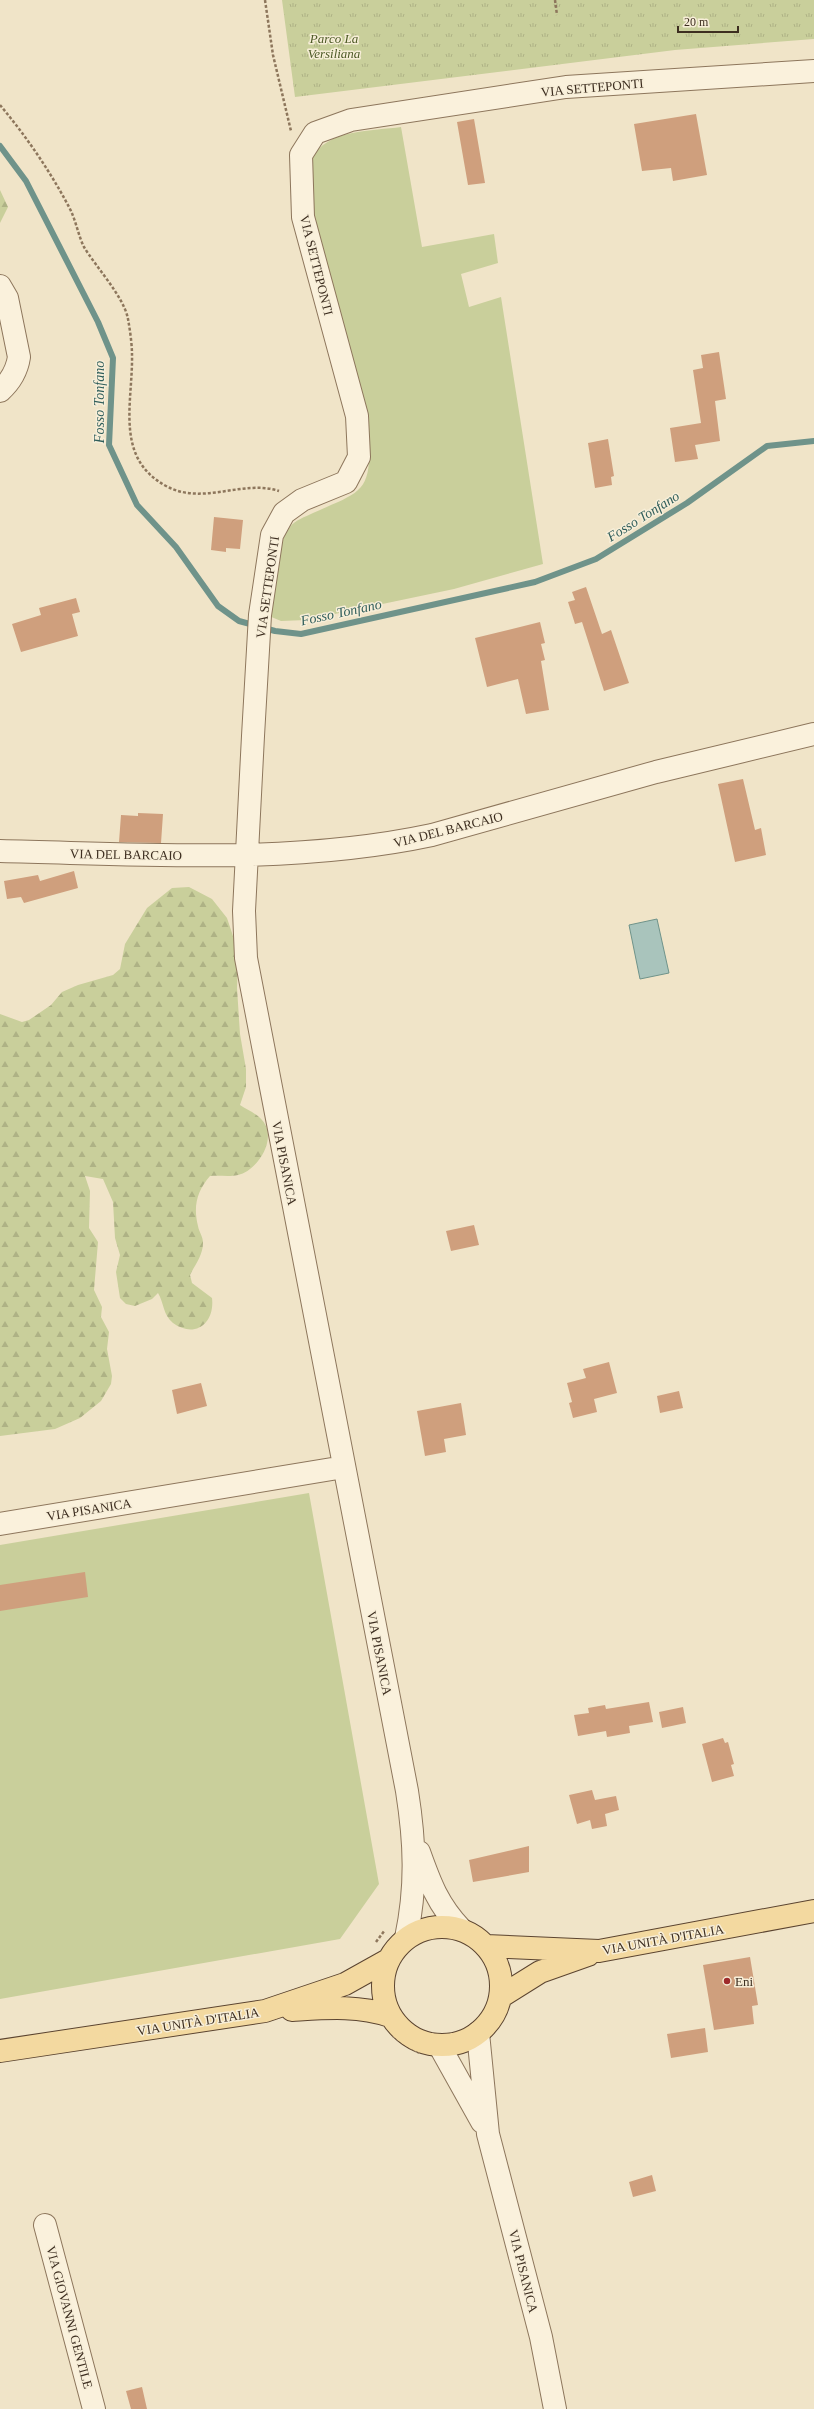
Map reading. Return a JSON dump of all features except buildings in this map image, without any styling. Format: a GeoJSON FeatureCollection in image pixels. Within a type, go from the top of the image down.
{"type":"FeatureCollection","features":[{"type":"Feature","properties":{"kind":"main road","name":"VIA UNITÀ D'ITALIA"},"geometry":{"type":"LineString","coordinates":[[486,1946],[599,1951],[814,1911]]}},
{"type":"Feature","properties":{"kind":"main road"},"geometry":{"type":"LineString","coordinates":[[264,2011],[342,2007],[372,2010],[389,2025],[399,2028],[411,2037],[424,2043],[431,2051],[459,2043],[478,2033],[495,2011],[500,1997],[500,1976],[493,1955],[475,1936],[461,1930],[442,1926],[397,1932],[395,1948],[381,1952],[384,1971],[382,1994],[389,2025]]}},
{"type":"Feature","properties":{"kind":"main road"},"geometry":{"type":"LineString","coordinates":[[500,1997],[540,1972],[599,1951]]}},
{"type":"Feature","properties":{"kind":"main road","name":"VIA UNITÀ D'ITALIA"},"geometry":{"type":"LineString","coordinates":[[0,2051],[264,2011],[345,1984],[381,1952]]}},
{"type":"Feature","properties":{"kind":"street","name":"VIA SETTEPONTI"},"geometry":{"type":"LineString","coordinates":[[246,857],[260,615],[272,535],[284,513],[302,500],[346,482],[359,457],[357,416],[303,217],[301,156],[315,133],[350,120],[566,87],[814,71]]}},
{"type":"Feature","properties":{"kind":"street"},"geometry":{"type":"LineString","coordinates":[[0,286],[7,298],[19,357],[18,366],[9,382],[0,391]]}},
{"type":"Feature","properties":{"kind":"street","name":"VIA DEL BARCAIO"},"geometry":{"type":"LineString","coordinates":[[0,851],[246,857],[398,842],[432,835],[656,772],[814,734]]}},
{"type":"Feature","properties":{"kind":"street","name":"VIA PISANICA"},"geometry":{"type":"LineString","coordinates":[[246,857],[244,911],[246,958],[407,1791],[414,1839],[413,1908],[397,1932]]}},
{"type":"Feature","properties":{"kind":"street","name":"VIA PISANICA"},"geometry":{"type":"LineString","coordinates":[[0,1524],[344,1467]]}},
{"type":"Feature","properties":{"kind":"street","name":"VIA PISANICA"},"geometry":{"type":"LineString","coordinates":[[414,1839],[434,1892],[446,1914],[461,1930]]}},
{"type":"Feature","properties":{"kind":"street","name":"VIA PISANICA"},"geometry":{"type":"LineString","coordinates":[[478,2033],[488,2134],[541,2337],[555,2409]]}},
{"type":"Feature","properties":{"kind":"street","name":"VIA PISANICA"},"geometry":{"type":"LineString","coordinates":[[431,2051],[488,2134]]}},
{"type":"Feature","properties":{"kind":"street","name":"VIA GIOVANNI GENTILE"},"geometry":{"type":"LineString","coordinates":[[45,2225],[94,2409]]}},
{"type":"Feature","properties":{"kind":"path"},"geometry":{"type":"LineString","coordinates":[[265,0],[273,55],[288,120],[301,156]]}},
{"type":"Feature","properties":{"kind":"path"},"geometry":{"type":"LineString","coordinates":[[555,0],[557,15]]}},
{"type":"Feature","properties":{"kind":"path"},"geometry":{"type":"LineString","coordinates":[[0,105],[21,130],[70,208],[84,246],[110,284],[128,317],[132,355],[129,425],[134,452],[148,473],[167,486],[194,493],[219,493],[244,488],[269,487],[302,500]]}},
{"type":"Feature","properties":{"kind":"path"},"geometry":{"type":"LineString","coordinates":[[381,1952],[397,1932]]}},
{"type":"Feature","properties":{"kind":"path"},"geometry":{"type":"LineString","coordinates":[[389,2025],[431,2051]]}},
{"type":"Feature","properties":{"kind":"green space","name":"Parco La Versiliana"},"geometry":{"type":"Polygon","coordinates":[[[282,0],[814,0],[814,39],[675,50],[295,97],[282,0]]]}},
{"type":"Feature","properties":{"kind":"green space"},"geometry":{"type":"Polygon","coordinates":[[[401,127],[422,247],[494,234],[498,263],[461,274],[469,307],[501,297],[543,564],[454,589],[306,620],[281,621],[269,616],[275,570],[285,536],[290,527],[297,521],[342,500],[360,488],[365,480],[368,470],[369,455],[368,437],[309,192],[310,167],[312,159],[318,149],[339,137],[351,133],[401,127]]]}},
{"type":"Feature","properties":{"kind":"green space"},"geometry":{"type":"Polygon","coordinates":[[[0,190],[8,207],[0,223],[0,190]]]}},
{"type":"Feature","properties":{"kind":"green space"},"geometry":{"type":"Polygon","coordinates":[[[189,887],[212,899],[227,918],[235,942],[238,962],[237,988],[240,1034],[246,1069],[246,1087],[240,1105],[264,1122],[268,1133],[268,1141],[262,1156],[251,1168],[238,1175],[210,1176],[202,1187],[197,1199],[196,1212],[203,1247],[190,1275],[192,1283],[212,1298],[210,1315],[202,1326],[196,1329],[181,1328],[173,1323],[165,1313],[158,1293],[152,1299],[135,1306],[126,1304],[120,1298],[116,1272],[120,1255],[115,1238],[113,1202],[103,1179],[85,1176],[90,1191],[89,1228],[98,1242],[94,1290],[102,1307],[101,1317],[109,1332],[107,1349],[112,1376],[111,1384],[101,1401],[80,1418],[55,1429],[0,1436],[0,1014],[22,1022],[29,1020],[51,1005],[62,992],[78,985],[113,975],[120,969],[125,944],[147,908],[172,888],[189,887]]]}},
{"type":"Feature","properties":{"kind":"green space"},"geometry":{"type":"Polygon","coordinates":[[[309,1493],[379,1884],[340,1939],[0,1999],[0,1545],[309,1493]]]}},
{"type":"Feature","properties":{"kind":"water"},"geometry":{"type":"Polygon","coordinates":[[[657,919],[669,973],[640,979],[629,925],[657,919]]]}},
{"type":"Feature","properties":{"kind":"waterway","name":"Fosso Tonfano"},"geometry":{"type":"LineString","coordinates":[[0,146],[26,181],[98,322],[113,358],[109,445],[137,505],[176,547],[218,606],[239,621],[275,631],[301,634],[535,582],[596,559],[687,503],[767,446],[814,441]]}},
{"type":"Feature","properties":{"kind":"place","name":"Eni"},"geometry":{"type":"Point","coordinates":[727,1981]}}]}
